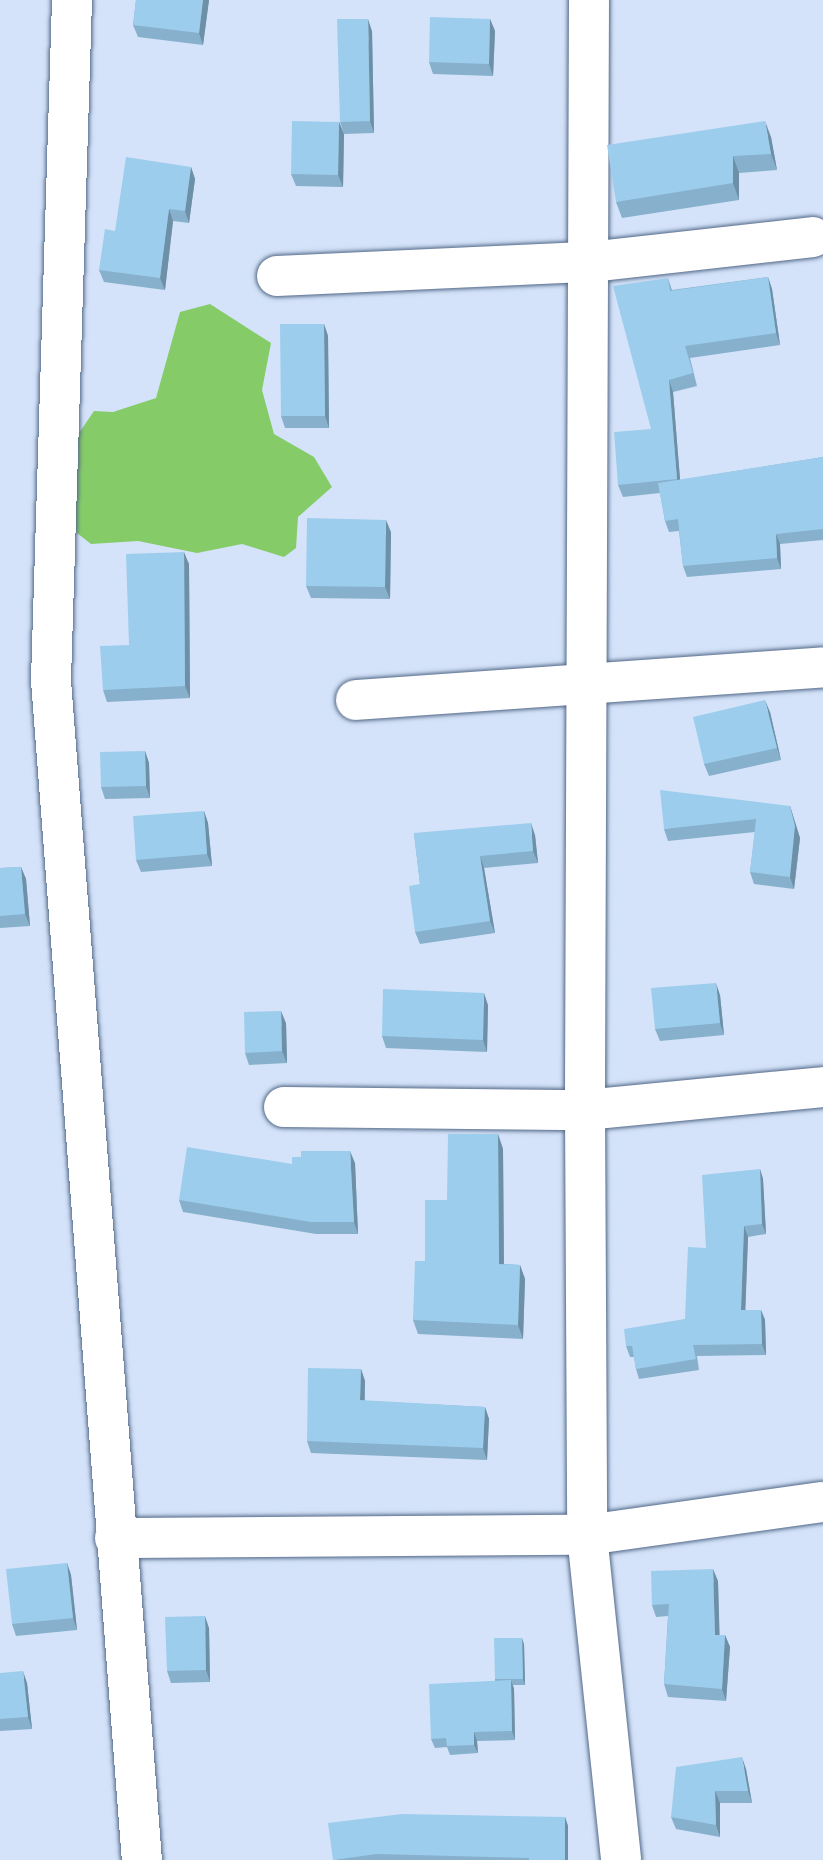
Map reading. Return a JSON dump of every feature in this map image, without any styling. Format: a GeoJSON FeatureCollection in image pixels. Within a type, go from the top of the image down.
{"type":"FeatureCollection","features":[{"type":"Feature","properties":{"kind":"street"},"geometry":{"type":"LineString","coordinates":[[72,0],[51,681],[142,1860]]}},
{"type":"Feature","properties":{"kind":"street"},"geometry":{"type":"LineString","coordinates":[[589,0],[589,685],[585,1110],[587,1535],[621,1860]]}},
{"type":"Feature","properties":{"kind":"street"},"geometry":{"type":"LineString","coordinates":[[277,276],[590,262],[813,237]]}},
{"type":"Feature","properties":{"kind":"street"},"geometry":{"type":"LineString","coordinates":[[356,700],[823,667]]}},
{"type":"Feature","properties":{"kind":"street"},"geometry":{"type":"LineString","coordinates":[[284,1107],[585,1110],[823,1087]]}},
{"type":"Feature","properties":{"kind":"street"},"geometry":{"type":"LineString","coordinates":[[115,1538],[587,1535],[823,1502]]}},
{"type":"Feature","properties":{"kind":"green space"},"geometry":{"type":"Polygon","coordinates":[[[210,304],[271,343],[262,390],[274,434],[314,457],[332,487],[298,517],[296,548],[284,557],[242,544],[197,553],[138,541],[91,544],[68,526],[77,436],[94,411],[113,412],[156,398],[180,312],[210,304]]]}},
{"type":"Feature","properties":{"kind":"building"},"geometry":{"type":"Polygon","coordinates":[[[136,0],[203,0],[199,33],[133,25],[136,0]]]}},
{"type":"Feature","properties":{"kind":"building"},"geometry":{"type":"Polygon","coordinates":[[[430,17],[490,19],[489,64],[429,62],[430,17]]]}},
{"type":"Feature","properties":{"kind":"building"},"geometry":{"type":"Polygon","coordinates":[[[337,19],[368,19],[370,121],[340,122],[337,19]]]}},
{"type":"Feature","properties":{"kind":"building"},"geometry":{"type":"Polygon","coordinates":[[[292,121],[339,122],[338,175],[291,174],[292,121]]]}},
{"type":"Feature","properties":{"kind":"building"},"geometry":{"type":"Polygon","coordinates":[[[765,121],[771,154],[733,156],[733,183],[616,202],[607,145],[765,121]]]}},
{"type":"Feature","properties":{"kind":"building"},"geometry":{"type":"Polygon","coordinates":[[[126,157],[191,167],[185,211],[169,209],[160,278],[99,270],[105,229],[115,231],[126,157]]]}},
{"type":"Feature","properties":{"kind":"building"},"geometry":{"type":"Polygon","coordinates":[[[768,277],[776,333],[685,346],[693,373],[669,380],[677,479],[618,485],[614,432],[651,429],[613,286],[668,278],[670,291],[768,277]]]}},
{"type":"Feature","properties":{"kind":"building"},"geometry":{"type":"Polygon","coordinates":[[[280,324],[324,324],[325,416],[281,416],[280,324]]]}},
{"type":"Feature","properties":{"kind":"building"},"geometry":{"type":"Polygon","coordinates":[[[823,457],[823,529],[776,534],[777,558],[683,566],[678,519],[665,521],[658,483],[823,457]]]}},
{"type":"Feature","properties":{"kind":"building"},"geometry":{"type":"Polygon","coordinates":[[[307,518],[386,520],[385,587],[306,586],[307,518]]]}},
{"type":"Feature","properties":{"kind":"building"},"geometry":{"type":"Polygon","coordinates":[[[184,552],[185,686],[103,690],[100,646],[129,645],[126,554],[184,552]]]}},
{"type":"Feature","properties":{"kind":"building"},"geometry":{"type":"Polygon","coordinates":[[[765,700],[777,748],[704,764],[693,717],[765,700]]]}},
{"type":"Feature","properties":{"kind":"building"},"geometry":{"type":"Polygon","coordinates":[[[145,751],[146,786],[101,787],[100,752],[145,751]]]}},
{"type":"Feature","properties":{"kind":"building"},"geometry":{"type":"Polygon","coordinates":[[[660,790],[790,806],[795,826],[790,877],[750,872],[756,819],[664,829],[660,790]]]}},
{"type":"Feature","properties":{"kind":"building"},"geometry":{"type":"Polygon","coordinates":[[[204,811],[207,854],[136,860],[133,816],[204,811]]]}},
{"type":"Feature","properties":{"kind":"building"},"geometry":{"type":"Polygon","coordinates":[[[531,823],[533,851],[480,856],[490,921],[415,932],[409,886],[420,884],[414,833],[531,823]]]}},
{"type":"Feature","properties":{"kind":"building"},"geometry":{"type":"Polygon","coordinates":[[[21,867],[25,914],[0,916],[0,868],[21,867]]]}},
{"type":"Feature","properties":{"kind":"building"},"geometry":{"type":"Polygon","coordinates":[[[716,983],[720,1023],[655,1029],[651,988],[716,983]]]}},
{"type":"Feature","properties":{"kind":"building"},"geometry":{"type":"Polygon","coordinates":[[[383,989],[484,993],[483,1040],[382,1036],[383,989]]]}},
{"type":"Feature","properties":{"kind":"building"},"geometry":{"type":"Polygon","coordinates":[[[281,1011],[282,1051],[245,1053],[244,1012],[281,1011]]]}},
{"type":"Feature","properties":{"kind":"building"},"geometry":{"type":"Polygon","coordinates":[[[448,1134],[498,1134],[499,1264],[520,1265],[518,1325],[413,1320],[415,1261],[425,1261],[425,1200],[447,1200],[448,1134]]]}},
{"type":"Feature","properties":{"kind":"building"},"geometry":{"type":"Polygon","coordinates":[[[187,1147],[292,1164],[292,1157],[301,1157],[301,1151],[350,1151],[354,1222],[311,1222],[179,1200],[187,1147]]]}},
{"type":"Feature","properties":{"kind":"building"},"geometry":{"type":"Polygon","coordinates":[[[760,1169],[762,1224],[744,1226],[741,1310],[761,1310],[762,1344],[693,1345],[696,1359],[636,1369],[632,1346],[626,1346],[624,1329],[685,1319],[688,1247],[706,1248],[702,1175],[760,1169]]]}},
{"type":"Feature","properties":{"kind":"building"},"geometry":{"type":"Polygon","coordinates":[[[308,1368],[361,1369],[360,1400],[485,1407],[483,1448],[307,1441],[308,1368]]]}},
{"type":"Feature","properties":{"kind":"building"},"geometry":{"type":"Polygon","coordinates":[[[67,1563],[73,1618],[12,1624],[6,1569],[67,1563]]]}},
{"type":"Feature","properties":{"kind":"building"},"geometry":{"type":"Polygon","coordinates":[[[713,1569],[715,1635],[725,1635],[722,1689],[664,1684],[669,1604],[652,1605],[651,1571],[713,1569]]]}},
{"type":"Feature","properties":{"kind":"building"},"geometry":{"type":"Polygon","coordinates":[[[205,1616],[206,1670],[167,1671],[165,1617],[205,1616]]]}},
{"type":"Feature","properties":{"kind":"building"},"geometry":{"type":"Polygon","coordinates":[[[494,1638],[522,1638],[523,1679],[495,1679],[494,1638]]]}},
{"type":"Feature","properties":{"kind":"building"},"geometry":{"type":"Polygon","coordinates":[[[23,1671],[28,1717],[0,1719],[0,1673],[23,1671]]]}},
{"type":"Feature","properties":{"kind":"building"},"geometry":{"type":"Polygon","coordinates":[[[511,1680],[512,1731],[474,1732],[474,1745],[447,1746],[446,1738],[431,1739],[429,1684],[511,1680]]]}},
{"type":"Feature","properties":{"kind":"building"},"geometry":{"type":"Polygon","coordinates":[[[742,1757],[748,1791],[715,1791],[716,1825],[671,1817],[676,1767],[742,1757]]]}},
{"type":"Feature","properties":{"kind":"building"},"geometry":{"type":"Polygon","coordinates":[[[402,1814],[565,1817],[565,1860],[377,1854],[333,1860],[328,1823],[402,1814]]]}}]}
